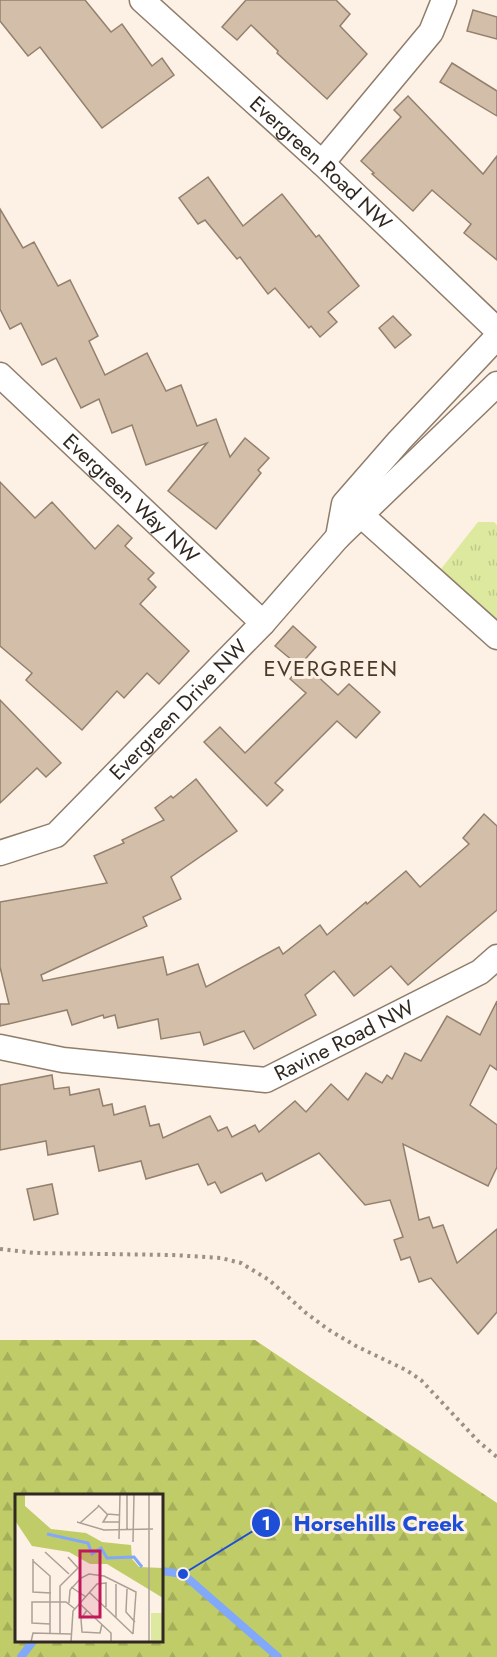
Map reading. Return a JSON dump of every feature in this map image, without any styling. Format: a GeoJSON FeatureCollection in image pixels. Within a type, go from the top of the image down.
{"type":"FeatureCollection","features":[{"type":"Feature","properties":{"kind":"street","name":"Evergreen Road NW"},"geometry":{"type":"LineString","coordinates":[[142,0],[322,163],[497,330]]}},
{"type":"Feature","properties":{"kind":"street"},"geometry":{"type":"LineString","coordinates":[[322,163],[430,32],[444,0]]}},
{"type":"Feature","properties":{"kind":"street","name":"Evergreen Drive NW"},"geometry":{"type":"LineString","coordinates":[[0,853],[56,836],[262,623],[338,537],[353,510],[399,441],[497,337]]}},
{"type":"Feature","properties":{"kind":"street","name":"Evergreen Way NW"},"geometry":{"type":"LineString","coordinates":[[0,375],[262,623]]}},
{"type":"Feature","properties":{"kind":"street","name":"Evergreen Drive NW"},"geometry":{"type":"LineString","coordinates":[[353,510],[497,384]]}},
{"type":"Feature","properties":{"kind":"street"},"geometry":{"type":"LineString","coordinates":[[353,510],[497,637]]}},
{"type":"Feature","properties":{"kind":"street","name":"Ravine Road NW"},"geometry":{"type":"LineString","coordinates":[[0,1047],[63,1060],[266,1080],[480,972],[497,957]]}},
{"type":"Feature","properties":{"kind":"path"},"geometry":{"type":"LineString","coordinates":[[0,1249],[35,1253],[128,1253],[221,1258],[241,1263],[269,1280],[329,1330],[421,1380],[479,1442],[497,1457]]}},
{"type":"Feature","properties":{"kind":"green space"},"geometry":{"type":"Polygon","coordinates":[[[478,522],[494,522],[497,525],[497,619],[441,569],[478,522]]]}},
{"type":"Feature","properties":{"kind":"green space"},"geometry":{"type":"Polygon","coordinates":[[[0,1340],[255,1340],[497,1503],[497,1657],[0,1657],[0,1340]]]}},
{"type":"Feature","properties":{"kind":"building"},"geometry":{"type":"Polygon","coordinates":[[[0,0],[85,0],[111,32],[122,24],[152,66],[162,58],[174,75],[102,128],[40,47],[28,56],[0,21],[0,0]]]}},
{"type":"Feature","properties":{"kind":"building"},"geometry":{"type":"Polygon","coordinates":[[[246,0],[336,0],[350,14],[340,26],[367,54],[327,99],[277,53],[278,51],[251,25],[237,40],[222,27],[246,0]]]}},
{"type":"Feature","properties":{"kind":"building"},"geometry":{"type":"Polygon","coordinates":[[[473,10],[497,17],[497,39],[467,31],[473,10]]]}},
{"type":"Feature","properties":{"kind":"building"},"geometry":{"type":"Polygon","coordinates":[[[452,63],[497,91],[497,116],[440,82],[452,63]]]}},
{"type":"Feature","properties":{"kind":"building"},"geometry":{"type":"Polygon","coordinates":[[[408,96],[483,174],[497,156],[497,260],[464,233],[471,224],[432,190],[413,211],[361,161],[401,117],[394,110],[408,96]]]}},
{"type":"Feature","properties":{"kind":"building"},"geometry":{"type":"Polygon","coordinates":[[[208,177],[243,226],[282,194],[316,237],[319,235],[359,286],[328,312],[337,322],[320,337],[311,326],[309,328],[275,288],[268,294],[240,257],[237,259],[205,220],[198,224],[179,198],[208,177]]]}},
{"type":"Feature","properties":{"kind":"building"},"geometry":{"type":"Polygon","coordinates":[[[0,209],[23,248],[34,242],[58,286],[70,280],[98,336],[89,341],[105,375],[147,353],[166,391],[181,385],[197,426],[216,419],[230,457],[245,438],[269,458],[258,470],[261,473],[216,529],[168,491],[207,443],[146,465],[132,425],[112,433],[99,399],[81,408],[56,358],[42,365],[21,323],[10,329],[0,309],[0,209]]]}},
{"type":"Feature","properties":{"kind":"building"},"geometry":{"type":"Polygon","coordinates":[[[393,316],[411,335],[395,348],[379,328],[393,316]]]}},
{"type":"Feature","properties":{"kind":"building"},"geometry":{"type":"Polygon","coordinates":[[[0,482],[35,518],[52,502],[95,549],[118,525],[132,538],[125,546],[154,573],[148,579],[156,587],[140,604],[189,651],[159,684],[147,673],[124,698],[117,691],[82,730],[26,680],[32,673],[0,646],[0,482]]]}},
{"type":"Feature","properties":{"kind":"building"},"geometry":{"type":"Polygon","coordinates":[[[293,626],[316,647],[299,666],[275,646],[293,626]]]}},
{"type":"Feature","properties":{"kind":"building"},"geometry":{"type":"Polygon","coordinates":[[[303,663],[338,695],[349,684],[380,712],[356,738],[337,721],[275,783],[283,790],[267,806],[204,742],[220,727],[245,753],[306,693],[290,679],[303,663]]]}},
{"type":"Feature","properties":{"kind":"building"},"geometry":{"type":"Polygon","coordinates":[[[0,700],[61,763],[46,777],[37,768],[0,803],[0,700]]]}},
{"type":"Feature","properties":{"kind":"building"},"geometry":{"type":"Polygon","coordinates":[[[196,779],[237,831],[171,877],[181,899],[143,917],[147,926],[41,975],[43,981],[163,957],[167,975],[198,964],[206,987],[279,947],[283,954],[320,925],[327,935],[406,871],[420,887],[469,844],[463,838],[484,814],[497,826],[497,910],[408,985],[391,966],[354,996],[334,971],[305,995],[316,1015],[254,1049],[244,1031],[204,1045],[200,1032],[161,1039],[158,1019],[118,1028],[115,1015],[104,1018],[103,1015],[72,1025],[67,1010],[0,1026],[0,1004],[9,1004],[0,967],[0,902],[107,883],[94,856],[124,843],[122,840],[164,820],[155,808],[171,796],[173,798],[196,779]]]}},
{"type":"Feature","properties":{"kind":"building"},"geometry":{"type":"Polygon","coordinates":[[[497,1001],[497,1070],[490,1065],[470,1105],[497,1125],[497,1167],[488,1186],[403,1144],[419,1220],[429,1217],[433,1228],[443,1225],[457,1263],[497,1229],[497,1312],[478,1334],[431,1278],[419,1282],[410,1257],[401,1260],[394,1240],[403,1237],[390,1200],[365,1205],[319,1153],[266,1181],[262,1173],[221,1193],[215,1182],[208,1185],[198,1164],[146,1179],[141,1161],[99,1171],[94,1146],[48,1155],[46,1141],[0,1150],[0,1085],[52,1075],[54,1089],[69,1087],[70,1095],[99,1089],[103,1106],[112,1104],[114,1115],[145,1106],[150,1126],[159,1124],[163,1138],[210,1116],[218,1131],[227,1127],[232,1137],[255,1125],[259,1132],[295,1101],[306,1112],[331,1084],[348,1100],[366,1073],[382,1083],[387,1075],[392,1079],[405,1053],[421,1061],[447,1016],[480,1035],[497,1001]]]}},
{"type":"Feature","properties":{"kind":"building"},"geometry":{"type":"Polygon","coordinates":[[[52,1184],[58,1214],[34,1220],[27,1189],[52,1184]]]}},
{"type":"Feature","properties":{"kind":"waterway"},"geometry":{"type":"LineString","coordinates":[[164,1571],[183,1574],[278,1657]]}},
{"type":"Feature","properties":{"kind":"waterway"},"geometry":{"type":"LineString","coordinates":[[21,1657],[32,1642]]}},
{"type":"Feature","properties":{"kind":"place","name":"Horsehills Creek"},"geometry":{"type":"Point","coordinates":[183,1574]}},
{"type":"Feature","properties":{"kind":"district","name":"EVERGREEN"},"geometry":{"type":"Point","coordinates":[331,668]}}]}
